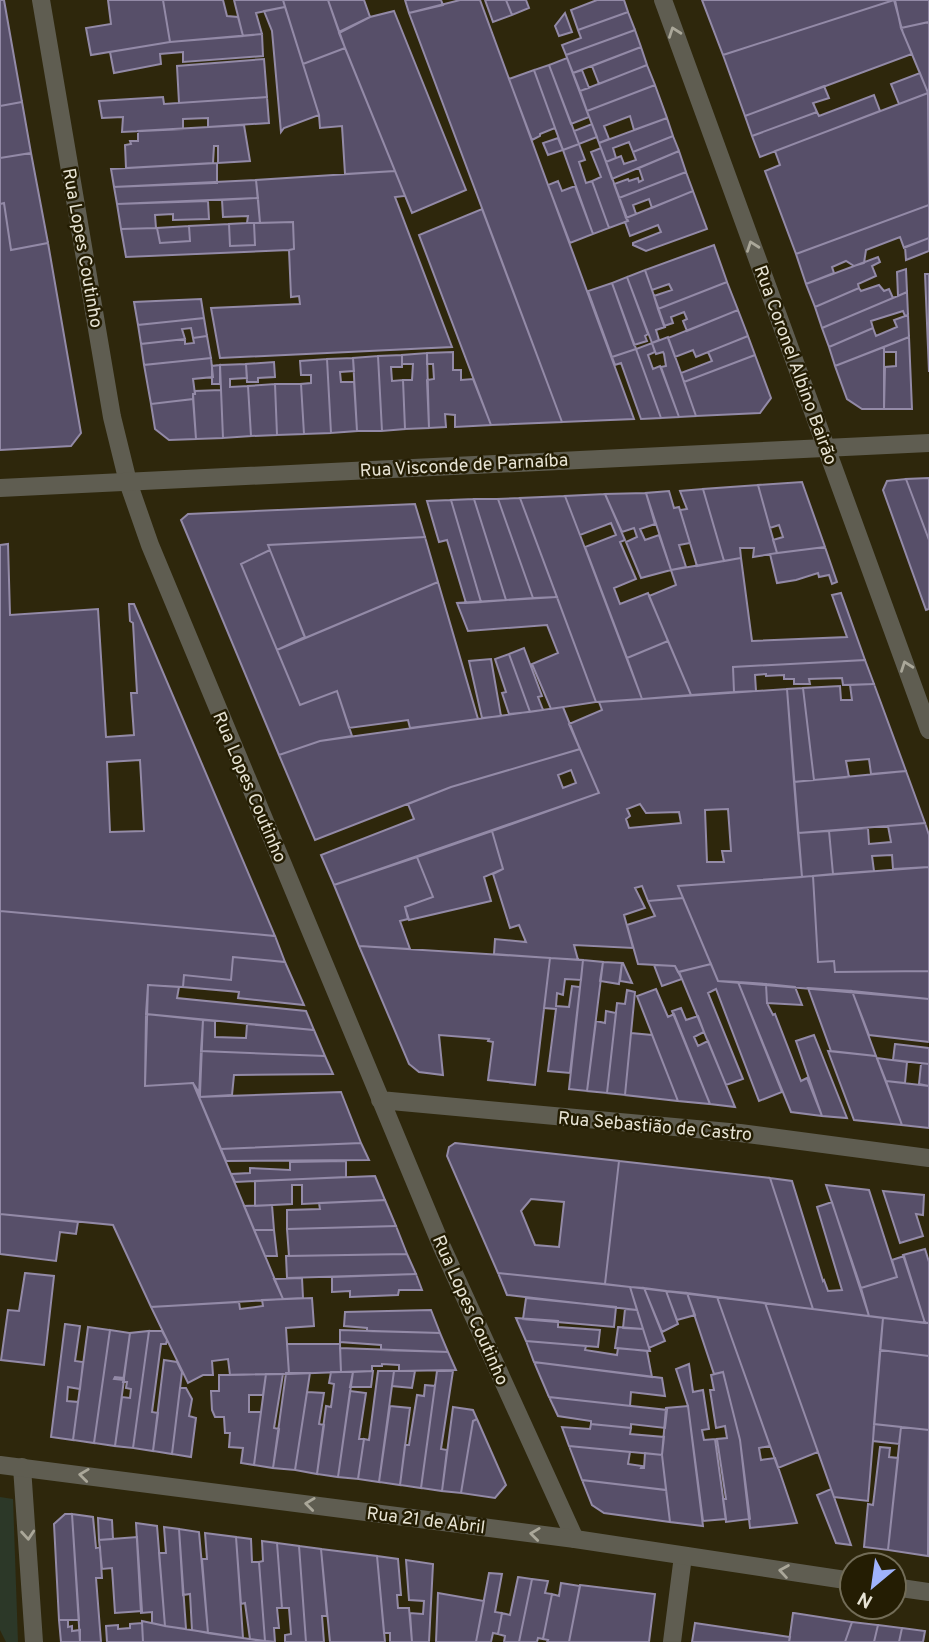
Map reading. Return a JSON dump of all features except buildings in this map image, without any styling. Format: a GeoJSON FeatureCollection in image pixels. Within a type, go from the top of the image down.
{"type":"FeatureCollection","features":[{"type":"Feature","properties":{"kind":"street","name":"Rua Lopes Coutinho"},"geometry":{"type":"LineString","coordinates":[[41,0],[112,417],[128,482],[150,545],[442,1247],[575,1539]]}},
{"type":"Feature","properties":{"kind":"street","name":"Rua Coronel Albino Bairão"},"geometry":{"type":"LineString","coordinates":[[663,0],[929,730]]}},
{"type":"Feature","properties":{"kind":"street","name":"Rua Visconde de Parnaíba"},"geometry":{"type":"LineString","coordinates":[[0,488],[929,443]]}},
{"type":"Feature","properties":{"kind":"street","name":"Rua Sebastião de Castro"},"geometry":{"type":"LineString","coordinates":[[380,1100],[740,1133],[929,1158]]}},
{"type":"Feature","properties":{"kind":"street","name":"Rua 21 de Abril"},"geometry":{"type":"LineString","coordinates":[[0,1465],[575,1539],[838,1579]]}},
{"type":"Feature","properties":{"kind":"street"},"geometry":{"type":"LineString","coordinates":[[22,1467],[34,1642]]}},
{"type":"Feature","properties":{"kind":"street"},"geometry":{"type":"LineString","coordinates":[[672,1642],[683,1556]]}},
{"type":"Feature","properties":{"kind":"street"},"geometry":{"type":"LineString","coordinates":[[908,1589],[929,1592]]}},
{"type":"Feature","properties":{"kind":"green space"},"geometry":{"type":"Polygon","coordinates":[[[0,1497],[13,1499],[18,1642],[6,1642],[0,1630],[0,1497]]]}}]}
